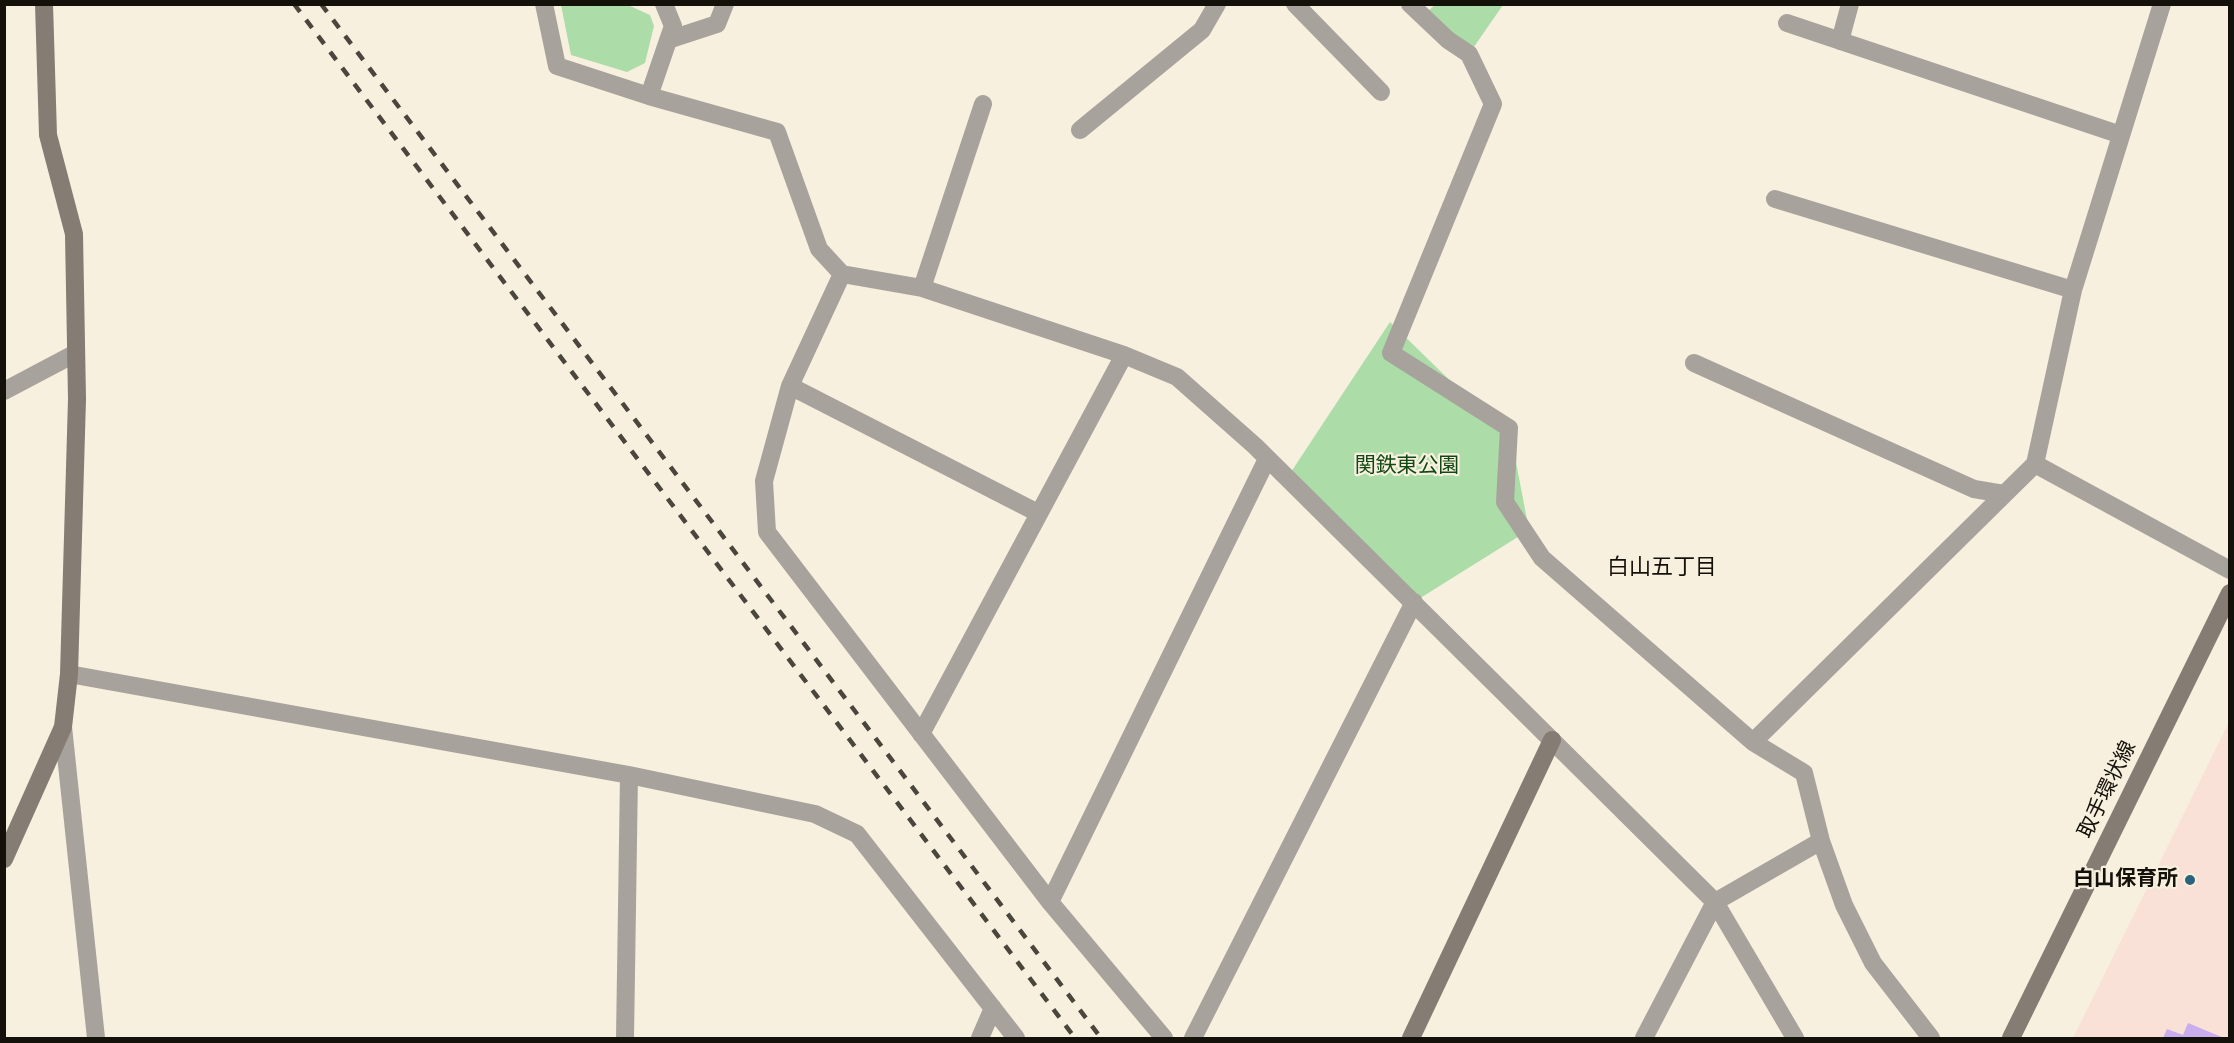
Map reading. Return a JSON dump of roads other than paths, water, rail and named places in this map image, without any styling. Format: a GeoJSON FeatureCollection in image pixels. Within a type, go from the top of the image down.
{"type":"FeatureCollection","features":[{"type":"Feature","properties":{"kind":"street"},"geometry":{"type":"LineString","coordinates":[[44,4],[48,135],[74,234],[77,399],[69,674],[63,727],[96,1038]]}},
{"type":"Feature","properties":{"kind":"street"},"geometry":{"type":"LineString","coordinates":[[544,4],[557,66],[649,96],[777,132],[819,249],[842,274],[922,288],[1124,355],[1177,377],[1267,459],[1414,602],[1715,902],[1795,1038]]}},
{"type":"Feature","properties":{"kind":"street"},"geometry":{"type":"LineString","coordinates":[[649,96],[673,26],[664,4]]}},
{"type":"Feature","properties":{"kind":"street"},"geometry":{"type":"LineString","coordinates":[[668,40],[717,24],[725,4]]}},
{"type":"Feature","properties":{"kind":"street"},"geometry":{"type":"LineString","coordinates":[[1080,130],[1202,30],[1217,4]]}},
{"type":"Feature","properties":{"kind":"street"},"geometry":{"type":"LineString","coordinates":[[1295,4],[1381,92]]}},
{"type":"Feature","properties":{"kind":"street"},"geometry":{"type":"LineString","coordinates":[[1410,4],[1448,40],[1469,54],[1493,104],[1391,353],[1509,428],[1505,502],[1542,558],[1753,742],[1804,773],[1821,841],[1844,905],[1873,963],[1931,1038]]}},
{"type":"Feature","properties":{"kind":"street"},"geometry":{"type":"LineString","coordinates":[[1840,41],[1850,4]]}},
{"type":"Feature","properties":{"kind":"street"},"geometry":{"type":"LineString","coordinates":[[1753,742],[2035,464],[2073,290],[2162,4]]}},
{"type":"Feature","properties":{"kind":"street"},"geometry":{"type":"LineString","coordinates":[[1787,23],[2121,135]]}},
{"type":"Feature","properties":{"kind":"street"},"geometry":{"type":"LineString","coordinates":[[922,288],[983,104]]}},
{"type":"Feature","properties":{"kind":"street"},"geometry":{"type":"LineString","coordinates":[[1775,199],[2073,290]]}},
{"type":"Feature","properties":{"kind":"street"},"geometry":{"type":"LineString","coordinates":[[842,274],[790,386],[764,481],[766,532],[1050,902],[1164,1038]]}},
{"type":"Feature","properties":{"kind":"street"},"geometry":{"type":"LineString","coordinates":[[4,391],[76,353]]}},
{"type":"Feature","properties":{"kind":"street"},"geometry":{"type":"LineString","coordinates":[[921,734],[1124,355]]}},
{"type":"Feature","properties":{"kind":"street"},"geometry":{"type":"LineString","coordinates":[[1694,363],[1974,489],[2004,494]]}},
{"type":"Feature","properties":{"kind":"street"},"geometry":{"type":"LineString","coordinates":[[790,386],[1038,513]]}},
{"type":"Feature","properties":{"kind":"street"},"geometry":{"type":"LineString","coordinates":[[1050,902],[1267,459]]}},
{"type":"Feature","properties":{"kind":"street"},"geometry":{"type":"LineString","coordinates":[[2035,464],[2229,570]]}},
{"type":"Feature","properties":{"kind":"street","name":"取手環状線"},"geometry":{"type":"LineString","coordinates":[[2011,1038],[2229,593]]}},
{"type":"Feature","properties":{"kind":"street"},"geometry":{"type":"LineString","coordinates":[[1193,1038],[1414,602]]}},
{"type":"Feature","properties":{"kind":"street"},"geometry":{"type":"LineString","coordinates":[[69,674],[629,775],[815,814],[856,834],[1016,1038]]}},
{"type":"Feature","properties":{"kind":"street"},"geometry":{"type":"LineString","coordinates":[[4,859],[63,727]]}},
{"type":"Feature","properties":{"kind":"street"},"geometry":{"type":"LineString","coordinates":[[1411,1038],[1552,740]]}},
{"type":"Feature","properties":{"kind":"street"},"geometry":{"type":"LineString","coordinates":[[624,1038],[629,775]]}},
{"type":"Feature","properties":{"kind":"street"},"geometry":{"type":"LineString","coordinates":[[1644,1038],[1715,902],[1821,841]]}},
{"type":"Feature","properties":{"kind":"street"},"geometry":{"type":"LineString","coordinates":[[980,1038],[993,1008]]}},
{"type":"Feature","properties":{"kind":"railway"},"geometry":{"type":"LineString","coordinates":[[294,4],[1075,1038]]}},
{"type":"Feature","properties":{"kind":"railway"},"geometry":{"type":"LineString","coordinates":[[321,4],[1101,1038]]}},
{"type":"Feature","properties":{"kind":"place","name":"白山保育所"},"geometry":{"type":"Point","coordinates":[2190,880]}},
{"type":"Feature","properties":{"kind":"district","name":"白山五丁目"},"geometry":{"type":"Point","coordinates":[1662,568]}},
{"type":"Feature","properties":{"kind":"park label","name":"関鉄東公園"},"geometry":{"type":"Point","coordinates":[1407,467]}}]}
